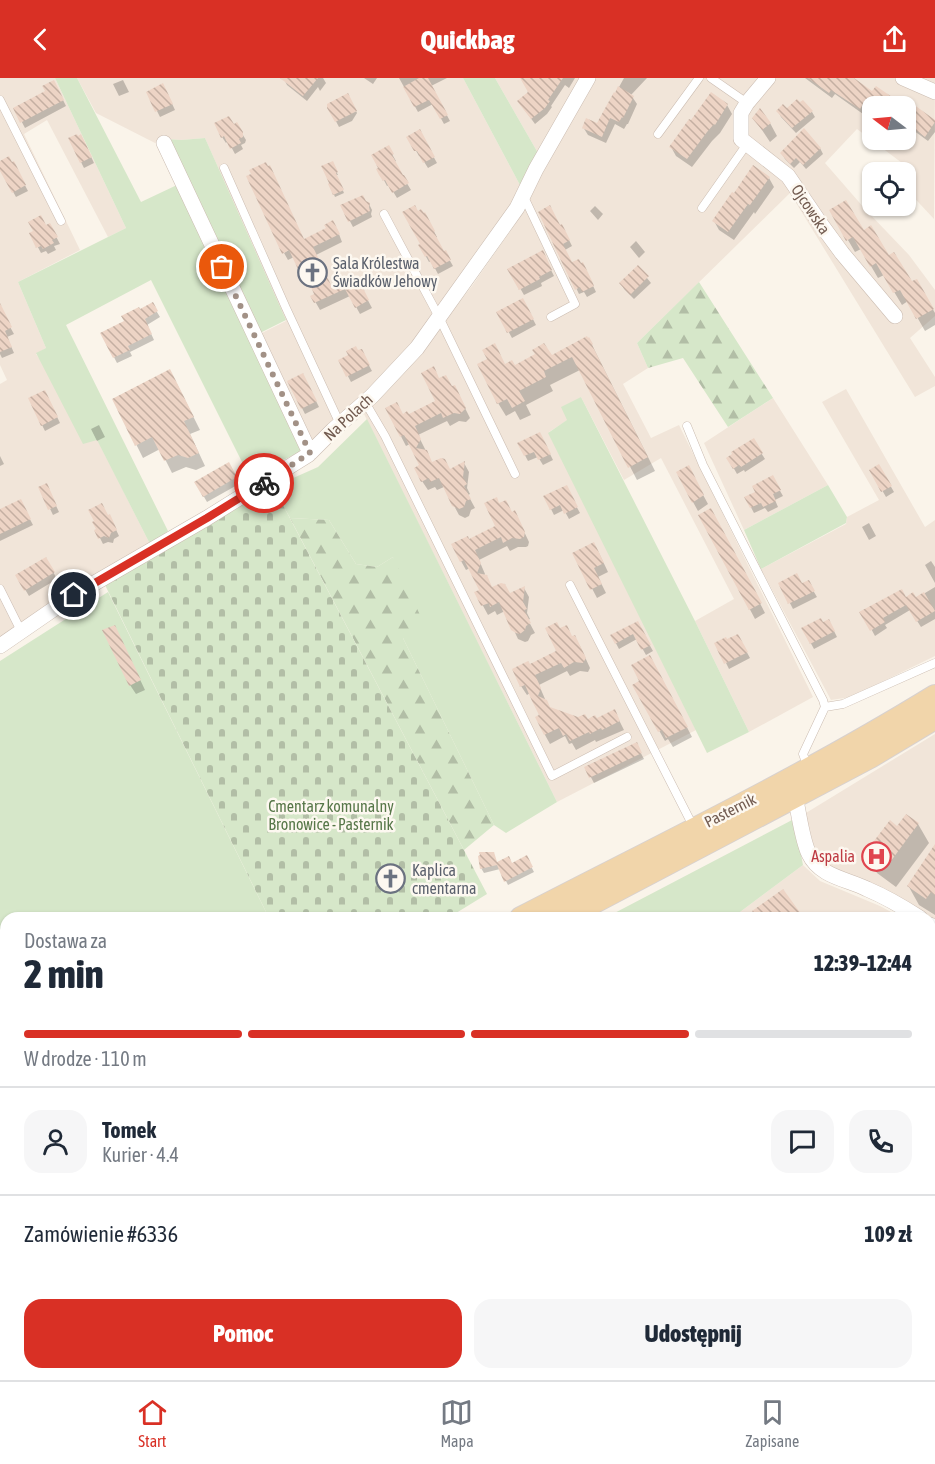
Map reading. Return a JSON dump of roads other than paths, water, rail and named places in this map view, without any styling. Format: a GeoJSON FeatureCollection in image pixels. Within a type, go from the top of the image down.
{"type":"FeatureCollection","features":[{"type":"Feature","properties":{"kind":"main road","name":"Pasternik"},"geometry":{"type":"LineString","coordinates":[[533,912],[864,739],[935,696]]}},
{"type":"Feature","properties":{"kind":"main road","name":"Pasternik"},"geometry":{"type":"LineString","coordinates":[[575,912],[870,757],[935,718]]}},
{"type":"Feature","properties":{"kind":"street","name":"Na Polach"},"geometry":{"type":"LineString","coordinates":[[0,646],[74,595],[207,518],[310,453],[365,402],[417,348],[517,208],[536,169],[588,78]]}},
{"type":"Feature","properties":{"kind":"street"},"geometry":{"type":"LineString","coordinates":[[747,144],[741,139],[741,113],[768,78]]}},
{"type":"Feature","properties":{"kind":"street"},"geometry":{"type":"LineString","coordinates":[[903,78],[935,92]]}},
{"type":"Feature","properties":{"kind":"street"},"geometry":{"type":"LineString","coordinates":[[164,143],[310,453]]}},
{"type":"Feature","properties":{"kind":"street","name":"Ojcowska"},"geometry":{"type":"LineString","coordinates":[[747,144],[788,176],[825,231],[896,316]]}},
{"type":"Feature","properties":{"kind":"street"},"geometry":{"type":"LineString","coordinates":[[795,796],[807,848],[815,864],[834,876],[865,887],[911,912]]}},
{"type":"Feature","properties":{"kind":"lane"},"geometry":{"type":"LineString","coordinates":[[658,134],[699,78]]}},
{"type":"Feature","properties":{"kind":"lane"},"geometry":{"type":"LineString","coordinates":[[711,78],[747,103]]}},
{"type":"Feature","properties":{"kind":"lane"},"geometry":{"type":"LineString","coordinates":[[0,100],[60,221]]}},
{"type":"Feature","properties":{"kind":"lane"},"geometry":{"type":"LineString","coordinates":[[702,208],[747,144]]}},
{"type":"Feature","properties":{"kind":"lane"},"geometry":{"type":"LineString","coordinates":[[224,168],[340,424]]}},
{"type":"Feature","properties":{"kind":"lane"},"geometry":{"type":"LineString","coordinates":[[523,196],[575,304],[551,317]]}},
{"type":"Feature","properties":{"kind":"lane"},"geometry":{"type":"LineString","coordinates":[[384,214],[439,317],[515,474]]}},
{"type":"Feature","properties":{"kind":"lane"},"geometry":{"type":"LineString","coordinates":[[365,402],[385,436],[552,776],[627,737]]}},
{"type":"Feature","properties":{"kind":"lane"},"geometry":{"type":"LineString","coordinates":[[687,426],[703,465],[823,700],[825,707],[803,754],[808,769]]}},
{"type":"Feature","properties":{"kind":"lane"},"geometry":{"type":"LineString","coordinates":[[570,585],[694,829]]}},
{"type":"Feature","properties":{"kind":"lane"},"geometry":{"type":"LineString","coordinates":[[0,589],[21,631]]}},
{"type":"Feature","properties":{"kind":"lane"},"geometry":{"type":"LineString","coordinates":[[825,707],[843,704],[935,663]]}},
{"type":"Feature","properties":{"kind":"place","name":"Sala Królestwa Świadków Jehowy"},"geometry":{"type":"Point","coordinates":[312,272]}},
{"type":"Feature","properties":{"kind":"place","name":"Aspalia"},"geometry":{"type":"Point","coordinates":[876,856]}},
{"type":"Feature","properties":{"kind":"place","name":"Kaplica cmentarna"},"geometry":{"type":"Point","coordinates":[391,879]}},
{"type":"Feature","properties":{"kind":"park label","name":"Cmentarz komunalny Bronowice - Pasternik"},"geometry":{"type":"Point","coordinates":[331,815]}}]}
